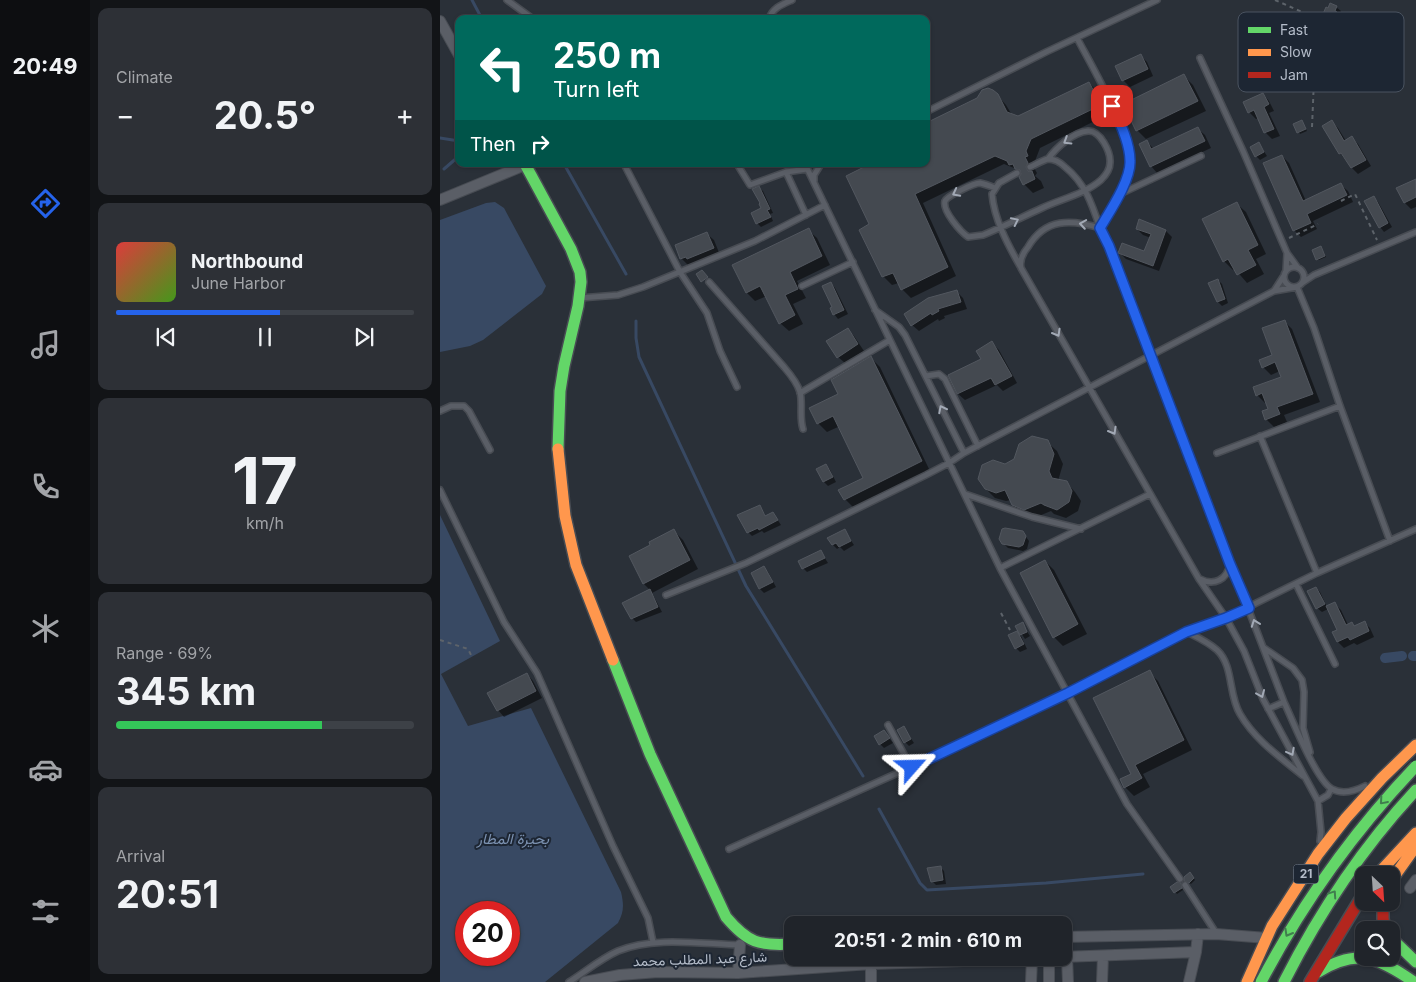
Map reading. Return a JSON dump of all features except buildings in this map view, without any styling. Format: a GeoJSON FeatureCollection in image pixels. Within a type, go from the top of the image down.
{"type":"FeatureCollection","features":[{"type":"Feature","properties":{"kind":"main road"},"geometry":{"type":"LineString","coordinates":[[527,167],[578,264],[580,273],[579,298],[564,367],[557,432],[560,491],[576,565],[650,754],[720,907],[737,931],[753,942],[763,945],[784,944]]}},
{"type":"Feature","properties":{"kind":"main road","name":"21"},"geometry":{"type":"LineString","coordinates":[[1246,982],[1272,926],[1318,854],[1346,818],[1382,778],[1416,745]]}},
{"type":"Feature","properties":{"kind":"main road"},"geometry":{"type":"LineString","coordinates":[[1261,982],[1287,934],[1323,877],[1363,824],[1416,766]]}},
{"type":"Feature","properties":{"kind":"main road"},"geometry":{"type":"LineString","coordinates":[[1382,778],[1402,773],[1416,778]]}},
{"type":"Feature","properties":{"kind":"main road"},"geometry":{"type":"LineString","coordinates":[[1284,982],[1312,929],[1346,875],[1384,825],[1416,790]]}},
{"type":"Feature","properties":{"kind":"main road"},"geometry":{"type":"LineString","coordinates":[[1385,866],[1416,833]]}},
{"type":"Feature","properties":{"kind":"main road"},"geometry":{"type":"LineString","coordinates":[[1400,868],[1416,846]]}},
{"type":"Feature","properties":{"kind":"main road"},"geometry":{"type":"LineString","coordinates":[[1313,978],[1355,908]]}},
{"type":"Feature","properties":{"kind":"main road"},"geometry":{"type":"LineString","coordinates":[[1400,948],[1416,962]]}},
{"type":"Feature","properties":{"kind":"main road"},"geometry":{"type":"LineString","coordinates":[[1313,978],[1331,962],[1360,957],[1370,958],[1389,965],[1414,982]]}},
{"type":"Feature","properties":{"kind":"street"},"geometry":{"type":"LineString","coordinates":[[440,22],[455,48]]}},
{"type":"Feature","properties":{"kind":"street"},"geometry":{"type":"LineString","coordinates":[[440,200],[518,167]]}},
{"type":"Feature","properties":{"kind":"street"},"geometry":{"type":"LineString","coordinates":[[1189,982],[1198,934]]}},
{"type":"Feature","properties":{"kind":"street"},"geometry":{"type":"LineString","coordinates":[[1072,938],[1216,934],[1267,938]]}},
{"type":"Feature","properties":{"kind":"street"},"geometry":{"type":"LineString","coordinates":[[738,973],[740,945]]}},
{"type":"Feature","properties":{"kind":"street"},"geometry":{"type":"LineString","coordinates":[[1072,957],[1196,952]]}},
{"type":"Feature","properties":{"kind":"street"},"geometry":{"type":"LineString","coordinates":[[1102,982],[1103,956]]}},
{"type":"Feature","properties":{"kind":"street","name":"شارع عبد المطلب محمد"},"geometry":{"type":"LineString","coordinates":[[585,982],[620,975],[658,972],[738,973],[841,966]]}},
{"type":"Feature","properties":{"kind":"street"},"geometry":{"type":"LineString","coordinates":[[871,966],[871,982]]}},
{"type":"Feature","properties":{"kind":"street"},"geometry":{"type":"LineString","coordinates":[[1032,966],[1032,982]]}},
{"type":"Feature","properties":{"kind":"street"},"geometry":{"type":"LineString","coordinates":[[1049,966],[1049,982]]}},
{"type":"Feature","properties":{"kind":"street"},"geometry":{"type":"LineString","coordinates":[[1066,966],[1068,982]]}},
{"type":"Feature","properties":{"kind":"lane"},"geometry":{"type":"LineString","coordinates":[[507,0],[528,15]]}},
{"type":"Feature","properties":{"kind":"lane"},"geometry":{"type":"LineString","coordinates":[[770,15],[776,8],[792,0]]}},
{"type":"Feature","properties":{"kind":"lane"},"geometry":{"type":"LineString","coordinates":[[930,110],[1157,0]]}},
{"type":"Feature","properties":{"kind":"lane"},"geometry":{"type":"LineString","coordinates":[[1077,38],[1120,121],[1129,152],[1130,167],[1120,194],[1100,228]]}},
{"type":"Feature","properties":{"kind":"lane"},"geometry":{"type":"LineString","coordinates":[[1200,58],[1287,253],[1303,273],[1314,275]]}},
{"type":"Feature","properties":{"kind":"lane"},"geometry":{"type":"LineString","coordinates":[[995,188],[982,183],[976,184],[949,196],[946,201],[945,206],[956,228],[968,237],[983,235],[1085,189],[1102,179],[1110,163],[1109,155],[1099,136],[1094,132],[1087,131],[1070,138],[1057,148],[1048,159],[1030,167]]}},
{"type":"Feature","properties":{"kind":"lane"},"geometry":{"type":"LineString","coordinates":[[1120,194],[1200,156]]}},
{"type":"Feature","properties":{"kind":"lane"},"geometry":{"type":"LineString","coordinates":[[1048,159],[1056,160],[1064,166],[1076,176],[1085,189],[1109,246],[1284,702],[1316,769],[1323,781],[1338,792],[1348,792],[1363,788],[1382,778]]}},
{"type":"Feature","properties":{"kind":"lane"},"geometry":{"type":"LineString","coordinates":[[626,167],[680,272],[707,313],[720,352],[737,387]]}},
{"type":"Feature","properties":{"kind":"lane"},"geometry":{"type":"LineString","coordinates":[[739,167],[750,185],[803,167]]}},
{"type":"Feature","properties":{"kind":"lane"},"geometry":{"type":"LineString","coordinates":[[807,167],[1000,568],[1127,804],[1180,879]]}},
{"type":"Feature","properties":{"kind":"lane"},"geometry":{"type":"LineString","coordinates":[[814,181],[814,175],[819,167]]}},
{"type":"Feature","properties":{"kind":"lane"},"geometry":{"type":"LineString","coordinates":[[786,172],[806,216]]}},
{"type":"Feature","properties":{"kind":"lane"},"geometry":{"type":"LineString","coordinates":[[1017,173],[999,184],[992,194],[992,201],[1008,245],[1199,579],[1226,618],[1244,651],[1268,709],[1318,801],[1321,832],[1318,854]]}},
{"type":"Feature","properties":{"kind":"lane"},"geometry":{"type":"LineString","coordinates":[[579,298],[618,295],[643,287],[755,241],[826,205]]}},
{"type":"Feature","properties":{"kind":"lane"},"geometry":{"type":"LineString","coordinates":[[1021,268],[1020,263],[1032,240],[1038,232],[1049,226],[1073,222],[1100,228]]}},
{"type":"Feature","properties":{"kind":"lane"},"geometry":{"type":"LineString","coordinates":[[666,595],[746,563],[950,463],[964,453],[1274,291],[1299,285],[1314,275],[1416,232]]}},
{"type":"Feature","properties":{"kind":"lane"},"geometry":{"type":"LineString","coordinates":[[1287,253],[1285,274],[1287,285],[1299,285]]}},
{"type":"Feature","properties":{"kind":"lane"},"geometry":{"type":"LineString","coordinates":[[802,286],[853,262]]}},
{"type":"Feature","properties":{"kind":"lane"},"geometry":{"type":"LineString","coordinates":[[1274,291],[1285,274],[1292,268],[1298,268]]}},
{"type":"Feature","properties":{"kind":"lane"},"geometry":{"type":"LineString","coordinates":[[1303,273],[1299,285],[1340,406],[1390,541]]}},
{"type":"Feature","properties":{"kind":"lane"},"geometry":{"type":"LineString","coordinates":[[709,282],[784,367],[794,381],[800,393],[800,415],[803,429]]}},
{"type":"Feature","properties":{"kind":"lane"},"geometry":{"type":"LineString","coordinates":[[874,309],[899,327],[905,335],[964,453]]}},
{"type":"Feature","properties":{"kind":"lane"},"geometry":{"type":"LineString","coordinates":[[800,393],[890,340]]}},
{"type":"Feature","properties":{"kind":"lane"},"geometry":{"type":"LineString","coordinates":[[926,376],[939,374],[945,378],[978,446]]}},
{"type":"Feature","properties":{"kind":"lane"},"geometry":{"type":"LineString","coordinates":[[440,411],[458,405],[464,406],[469,410],[490,450]]}},
{"type":"Feature","properties":{"kind":"lane"},"geometry":{"type":"LineString","coordinates":[[1217,453],[1340,406]]}},
{"type":"Feature","properties":{"kind":"lane"},"geometry":{"type":"LineString","coordinates":[[1260,436],[1317,574]]}},
{"type":"Feature","properties":{"kind":"lane"},"geometry":{"type":"LineString","coordinates":[[440,490],[504,622],[537,673],[613,846],[644,909],[653,942]]}},
{"type":"Feature","properties":{"kind":"lane"},"geometry":{"type":"LineString","coordinates":[[964,494],[1032,517],[1081,530]]}},
{"type":"Feature","properties":{"kind":"lane"},"geometry":{"type":"LineString","coordinates":[[1000,568],[1081,530],[1150,494]]}},
{"type":"Feature","properties":{"kind":"lane"},"geometry":{"type":"LineString","coordinates":[[729,849],[912,767],[1068,693],[1186,632],[1249,608],[1317,574],[1416,529]]}},
{"type":"Feature","properties":{"kind":"lane"},"geometry":{"type":"LineString","coordinates":[[1199,579],[1209,582],[1220,581],[1227,574],[1230,564]]}},
{"type":"Feature","properties":{"kind":"lane"},"geometry":{"type":"LineString","coordinates":[[1296,584],[1335,664]]}},
{"type":"Feature","properties":{"kind":"lane"},"geometry":{"type":"LineString","coordinates":[[1186,632],[1213,646],[1221,654],[1228,667],[1234,700],[1246,723],[1260,740],[1306,778]]}},
{"type":"Feature","properties":{"kind":"lane"},"geometry":{"type":"LineString","coordinates":[[1264,648],[1293,668],[1302,680],[1304,692],[1303,728],[1316,769]]}},
{"type":"Feature","properties":{"kind":"lane"},"geometry":{"type":"LineString","coordinates":[[1268,709],[1284,702]]}},
{"type":"Feature","properties":{"kind":"lane"},"geometry":{"type":"LineString","coordinates":[[888,725],[912,767]]}},
{"type":"Feature","properties":{"kind":"lane"},"geometry":{"type":"LineString","coordinates":[[1318,801],[1328,796],[1331,788]]}},
{"type":"Feature","properties":{"kind":"lane"},"geometry":{"type":"LineString","coordinates":[[1185,885],[1216,934]]}},
{"type":"Feature","properties":{"kind":"lane"},"geometry":{"type":"LineString","coordinates":[[569,982],[602,960],[635,945],[653,942],[763,945]]}},
{"type":"Feature","properties":{"kind":"path"},"geometry":{"type":"LineString","coordinates":[[1275,0],[1302,12]]}},
{"type":"Feature","properties":{"kind":"path"},"geometry":{"type":"LineString","coordinates":[[1312,127],[1313,92]]}},
{"type":"Feature","properties":{"kind":"path"},"geometry":{"type":"LineString","coordinates":[[1340,201],[1355,194],[1380,247]]}},
{"type":"Feature","properties":{"kind":"path"},"geometry":{"type":"LineString","coordinates":[[1367,218],[1371,216]]}},
{"type":"Feature","properties":{"kind":"path"},"geometry":{"type":"LineString","coordinates":[[1283,241],[1318,224]]}},
{"type":"Feature","properties":{"kind":"path"},"geometry":{"type":"LineString","coordinates":[[1001,614],[1010,630]]}},
{"type":"Feature","properties":{"kind":"path"},"geometry":{"type":"LineString","coordinates":[[440,640],[468,649],[472,657]]}},
{"type":"Feature","properties":{"kind":"water"},"geometry":{"type":"Polygon","coordinates":[[[495,202],[504,208],[546,286],[542,294],[483,340],[470,346],[440,352],[440,220],[486,203],[495,202]]]}},
{"type":"Feature","properties":{"kind":"water","name":"بحيرة المطار"},"geometry":{"type":"Polygon","coordinates":[[[440,515],[500,641],[441,674],[468,726],[531,708],[621,892],[623,905],[618,923],[545,982],[440,982],[440,515]]]}},
{"type":"Feature","properties":{"kind":"waterway"},"geometry":{"type":"LineString","coordinates":[[472,0],[480,15]]}},
{"type":"Feature","properties":{"kind":"waterway"},"geometry":{"type":"LineString","coordinates":[[440,138],[455,140]]}},
{"type":"Feature","properties":{"kind":"waterway"},"geometry":{"type":"LineString","coordinates":[[444,169],[455,159]]}},
{"type":"Feature","properties":{"kind":"waterway"},"geometry":{"type":"LineString","coordinates":[[566,167],[626,274]]}},
{"type":"Feature","properties":{"kind":"waterway"},"geometry":{"type":"LineString","coordinates":[[636,321],[639,357],[746,586],[863,776]]}},
{"type":"Feature","properties":{"kind":"waterway"},"geometry":{"type":"LineString","coordinates":[[1385,658],[1402,656]]}},
{"type":"Feature","properties":{"kind":"waterway"},"geometry":{"type":"LineString","coordinates":[[879,809],[920,883],[927,890],[1046,883],[1143,874]]}},
{"type":"Feature","properties":{"kind":"traffic: fast"},"geometry":{"type":"LineString","coordinates":[[527,167],[571,249],[580,272],[581,282],[578,306],[560,391],[558,449]]}},
{"type":"Feature","properties":{"kind":"traffic: fast"},"geometry":{"type":"LineString","coordinates":[[613,660],[650,754],[726,917],[741,932],[755,941],[784,944]]}},
{"type":"Feature","properties":{"kind":"traffic: fast"},"geometry":{"type":"LineString","coordinates":[[1261,982],[1294,924],[1331,868],[1372,816],[1416,766]]}},
{"type":"Feature","properties":{"kind":"traffic: fast"},"geometry":{"type":"LineString","coordinates":[[1284,982],[1312,930],[1343,881],[1378,834],[1416,790]]}},
{"type":"Feature","properties":{"kind":"traffic: fast"},"geometry":{"type":"LineString","coordinates":[[1400,947],[1416,962]]}},
{"type":"Feature","properties":{"kind":"traffic: fast"},"geometry":{"type":"LineString","coordinates":[[1318,972],[1344,960],[1367,959],[1389,967],[1414,982]]}},
{"type":"Feature","properties":{"kind":"traffic: slow"},"geometry":{"type":"LineString","coordinates":[[558,449],[565,516],[576,565],[613,660]]}},
{"type":"Feature","properties":{"kind":"traffic: slow"},"geometry":{"type":"LineString","coordinates":[[1247,982],[1272,926],[1318,854],[1346,818],[1382,778],[1416,745]]}},
{"type":"Feature","properties":{"kind":"traffic: slow"},"geometry":{"type":"LineString","coordinates":[[1385,866],[1416,833]]}},
{"type":"Feature","properties":{"kind":"traffic: slow"},"geometry":{"type":"LineString","coordinates":[[1400,868],[1416,846]]}},
{"type":"Feature","properties":{"kind":"traffic: jam"},"geometry":{"type":"LineString","coordinates":[[1310,982],[1355,908]]}},
{"type":"Feature","properties":{"kind":"traffic: jam"},"geometry":{"type":"LineString","coordinates":[[1383,911],[1384,921]]}},
{"type":"Feature","properties":{"kind":"route"},"geometry":{"type":"LineString","coordinates":[[912,767],[1068,693],[1186,632],[1249,608],[1230,564],[1109,246],[1100,228],[1120,194],[1130,167],[1129,152],[1120,121],[1112,106]]}}]}
